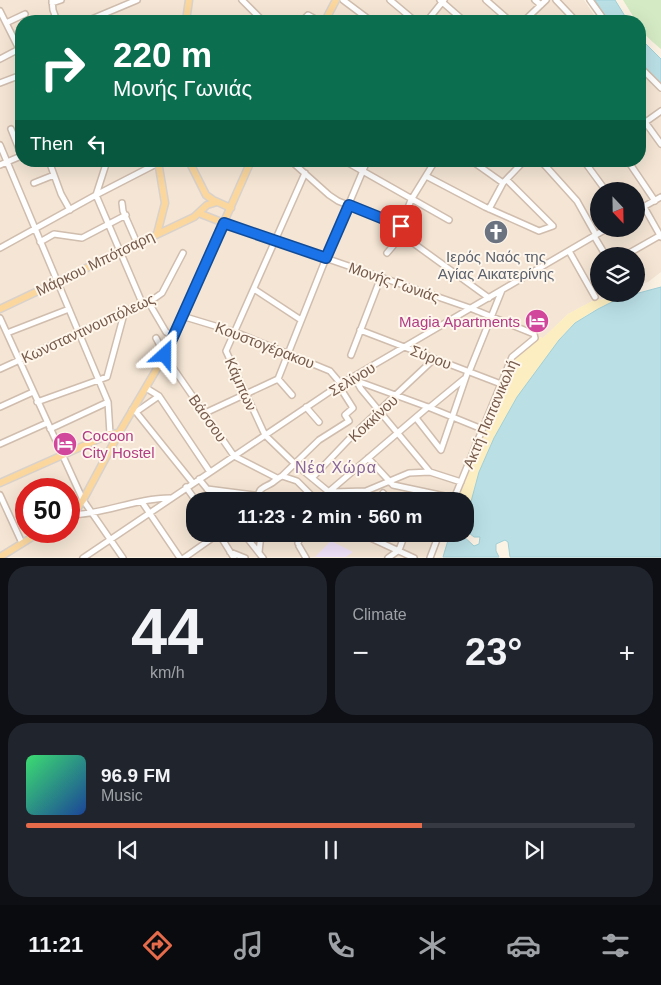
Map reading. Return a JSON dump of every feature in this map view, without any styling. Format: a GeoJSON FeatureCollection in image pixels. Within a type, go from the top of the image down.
{"type":"FeatureCollection","features":[{"type":"Feature","properties":{"kind":"main road"},"geometry":{"type":"LineString","coordinates":[[187,15],[189,0]]}},
{"type":"Feature","properties":{"kind":"main road"},"geometry":{"type":"LineString","coordinates":[[328,15],[336,0]]}},
{"type":"Feature","properties":{"kind":"main road"},"geometry":{"type":"LineString","coordinates":[[157,234],[165,203],[160,167]]}},
{"type":"Feature","properties":{"kind":"main road"},"geometry":{"type":"LineString","coordinates":[[192,167],[206,195],[231,208]]}},
{"type":"Feature","properties":{"kind":"main road"},"geometry":{"type":"LineString","coordinates":[[80,504],[165,355],[248,167]]}},
{"type":"Feature","properties":{"kind":"main road"},"geometry":{"type":"LineString","coordinates":[[206,195],[205,208],[224,223]]}},
{"type":"Feature","properties":{"kind":"main road","name":"Μάρκου Μπότσαρη"},"geometry":{"type":"LineString","coordinates":[[0,309],[191,218],[217,202]]}},
{"type":"Feature","properties":{"kind":"main road"},"geometry":{"type":"LineString","coordinates":[[0,484],[62,454],[110,434],[119,433]]}},
{"type":"Feature","properties":{"kind":"main road"},"geometry":{"type":"LineString","coordinates":[[0,557],[22,543]]}},
{"type":"Feature","properties":{"kind":"street"},"geometry":{"type":"LineString","coordinates":[[56,15],[52,2],[61,0]]}},
{"type":"Feature","properties":{"kind":"street"},"geometry":{"type":"LineString","coordinates":[[102,15],[138,0]]}},
{"type":"Feature","properties":{"kind":"street"},"geometry":{"type":"LineString","coordinates":[[343,0],[363,15]]}},
{"type":"Feature","properties":{"kind":"street"},"geometry":{"type":"LineString","coordinates":[[390,0],[407,15]]}},
{"type":"Feature","properties":{"kind":"street"},"geometry":{"type":"LineString","coordinates":[[486,0],[503,15]]}},
{"type":"Feature","properties":{"kind":"street"},"geometry":{"type":"LineString","coordinates":[[535,0],[541,5]]}},
{"type":"Feature","properties":{"kind":"street"},"geometry":{"type":"LineString","coordinates":[[532,15],[546,0]]}},
{"type":"Feature","properties":{"kind":"street"},"geometry":{"type":"LineString","coordinates":[[556,0],[570,15]]}},
{"type":"Feature","properties":{"kind":"street"},"geometry":{"type":"LineString","coordinates":[[590,0],[601,15]]}},
{"type":"Feature","properties":{"kind":"street"},"geometry":{"type":"LineString","coordinates":[[432,15],[442,1],[457,15]]}},
{"type":"Feature","properties":{"kind":"street"},"geometry":{"type":"LineString","coordinates":[[245,2],[257,15]]}},
{"type":"Feature","properties":{"kind":"street"},"geometry":{"type":"LineString","coordinates":[[0,11],[15,39]]}},
{"type":"Feature","properties":{"kind":"street"},"geometry":{"type":"LineString","coordinates":[[6,23],[15,19]]}},
{"type":"Feature","properties":{"kind":"street"},"geometry":{"type":"LineString","coordinates":[[0,59],[15,51]]}},
{"type":"Feature","properties":{"kind":"street"},"geometry":{"type":"LineString","coordinates":[[646,73],[661,88]]}},
{"type":"Feature","properties":{"kind":"street"},"geometry":{"type":"LineString","coordinates":[[0,83],[15,77]]}},
{"type":"Feature","properties":{"kind":"street"},"geometry":{"type":"LineString","coordinates":[[661,111],[646,122],[661,144]]}},
{"type":"Feature","properties":{"kind":"street"},"geometry":{"type":"LineString","coordinates":[[11,129],[15,139]]}},
{"type":"Feature","properties":{"kind":"street"},"geometry":{"type":"LineString","coordinates":[[0,145],[108,402],[110,434]]}},
{"type":"Feature","properties":{"kind":"street"},"geometry":{"type":"LineString","coordinates":[[0,165],[15,158]]}},
{"type":"Feature","properties":{"kind":"street"},"geometry":{"type":"LineString","coordinates":[[51,167],[61,194],[70,210]]}},
{"type":"Feature","properties":{"kind":"street"},"geometry":{"type":"LineString","coordinates":[[105,167],[96,195],[143,305]]}},
{"type":"Feature","properties":{"kind":"street"},"geometry":{"type":"LineString","coordinates":[[0,248],[149,167]]}},
{"type":"Feature","properties":{"kind":"street"},"geometry":{"type":"LineString","coordinates":[[298,167],[329,195],[401,226]]}},
{"type":"Feature","properties":{"kind":"street"},"geometry":{"type":"LineString","coordinates":[[355,167],[449,220]]}},
{"type":"Feature","properties":{"kind":"street"},"geometry":{"type":"LineString","coordinates":[[205,413],[278,379],[364,167]]}},
{"type":"Feature","properties":{"kind":"street"},"geometry":{"type":"LineString","coordinates":[[386,253],[393,246],[411,200],[431,167]]}},
{"type":"Feature","properties":{"kind":"street"},"geometry":{"type":"LineString","coordinates":[[426,176],[489,209],[539,231],[552,228],[553,226],[505,181],[482,167]]}},
{"type":"Feature","properties":{"kind":"street"},"geometry":{"type":"LineString","coordinates":[[489,209],[505,181],[518,167]]}},
{"type":"Feature","properties":{"kind":"street"},"geometry":{"type":"LineString","coordinates":[[546,167],[577,201],[590,226]]}},
{"type":"Feature","properties":{"kind":"street"},"geometry":{"type":"LineString","coordinates":[[589,167],[600,182]]}},
{"type":"Feature","properties":{"kind":"street"},"geometry":{"type":"LineString","coordinates":[[632,167],[655,201]]}},
{"type":"Feature","properties":{"kind":"street","name":"Κάμπων"},"geometry":{"type":"LineString","coordinates":[[305,173],[226,351],[265,435],[295,464],[329,492]]}},
{"type":"Feature","properties":{"kind":"street"},"geometry":{"type":"LineString","coordinates":[[34,183],[54,175]]}},
{"type":"Feature","properties":{"kind":"street"},"geometry":{"type":"LineString","coordinates":[[645,206],[661,197]]}},
{"type":"Feature","properties":{"kind":"street"},"geometry":{"type":"LineString","coordinates":[[122,203],[137,243]]}},
{"type":"Feature","properties":{"kind":"street"},"geometry":{"type":"LineString","coordinates":[[641,247],[661,236],[645,209]]}},
{"type":"Feature","properties":{"kind":"street"},"geometry":{"type":"LineString","coordinates":[[40,242],[54,234],[82,238],[126,215]]}},
{"type":"Feature","properties":{"kind":"street","name":"Μονής Γωνιάς"},"geometry":{"type":"LineString","coordinates":[[224,223],[470,308],[534,334]]}},
{"type":"Feature","properties":{"kind":"street"},"geometry":{"type":"LineString","coordinates":[[398,232],[489,298]]}},
{"type":"Feature","properties":{"kind":"street","name":"Σελίνου"},"geometry":{"type":"LineString","coordinates":[[80,515],[171,498],[340,385],[355,379],[404,347],[592,238]]}},
{"type":"Feature","properties":{"kind":"street"},"geometry":{"type":"LineString","coordinates":[[569,251],[590,288]]}},
{"type":"Feature","properties":{"kind":"street","name":"Κωνσταντινουπόλεως"},"geometry":{"type":"LineString","coordinates":[[0,369],[149,302],[162,293],[183,253]]}},
{"type":"Feature","properties":{"kind":"street"},"geometry":{"type":"LineString","coordinates":[[351,355],[381,277]]}},
{"type":"Feature","properties":{"kind":"street"},"geometry":{"type":"LineString","coordinates":[[254,289],[301,320]]}},
{"type":"Feature","properties":{"kind":"street"},"geometry":{"type":"LineString","coordinates":[[416,418],[441,449],[468,371],[502,290]]}},
{"type":"Feature","properties":{"kind":"street"},"geometry":{"type":"LineString","coordinates":[[149,302],[166,332],[173,336]]}},
{"type":"Feature","properties":{"kind":"street"},"geometry":{"type":"LineString","coordinates":[[7,333],[69,309]]}},
{"type":"Feature","properties":{"kind":"street"},"geometry":{"type":"LineString","coordinates":[[37,402],[108,377],[124,314]]}},
{"type":"Feature","properties":{"kind":"street","name":"Κουστογέρακου"},"geometry":{"type":"LineString","coordinates":[[182,316],[235,332],[330,371],[353,408],[344,415],[349,421],[319,440],[295,464]]}},
{"type":"Feature","properties":{"kind":"street"},"geometry":{"type":"LineString","coordinates":[[0,318],[37,402],[84,500],[123,558]]}},
{"type":"Feature","properties":{"kind":"street","name":"Σύρου"},"geometry":{"type":"LineString","coordinates":[[360,330],[501,384]]}},
{"type":"Feature","properties":{"kind":"street","name":"Ακτή Παπανικολή"},"geometry":{"type":"LineString","coordinates":[[457,492],[512,357],[535,338],[534,334]]}},
{"type":"Feature","properties":{"kind":"street","name":"Βάσσου"},"geometry":{"type":"LineString","coordinates":[[156,338],[165,355],[234,456]]}},
{"type":"Feature","properties":{"kind":"street","name":"Κοκκίνου"},"geometry":{"type":"LineString","coordinates":[[312,478],[352,436],[434,359]]}},
{"type":"Feature","properties":{"kind":"street"},"geometry":{"type":"LineString","coordinates":[[329,492],[466,377]]}},
{"type":"Feature","properties":{"kind":"street"},"geometry":{"type":"LineString","coordinates":[[278,379],[292,395]]}},
{"type":"Feature","properties":{"kind":"street"},"geometry":{"type":"LineString","coordinates":[[355,379],[482,429]]}},
{"type":"Feature","properties":{"kind":"street"},"geometry":{"type":"LineString","coordinates":[[355,379],[361,390],[430,472]]}},
{"type":"Feature","properties":{"kind":"street"},"geometry":{"type":"LineString","coordinates":[[146,388],[159,396],[210,472]]}},
{"type":"Feature","properties":{"kind":"street"},"geometry":{"type":"LineString","coordinates":[[0,407],[33,392]]}},
{"type":"Feature","properties":{"kind":"street"},"geometry":{"type":"LineString","coordinates":[[159,396],[134,411],[193,483]]}},
{"type":"Feature","properties":{"kind":"street"},"geometry":{"type":"LineString","coordinates":[[50,429],[108,402]]}},
{"type":"Feature","properties":{"kind":"street"},"geometry":{"type":"LineString","coordinates":[[306,407],[319,422]]}},
{"type":"Feature","properties":{"kind":"street"},"geometry":{"type":"LineString","coordinates":[[0,444],[47,423]]}},
{"type":"Feature","properties":{"kind":"street"},"geometry":{"type":"LineString","coordinates":[[234,456],[280,477],[298,481],[308,492]]}},
{"type":"Feature","properties":{"kind":"street"},"geometry":{"type":"LineString","coordinates":[[368,458],[388,482],[421,492]]}},
{"type":"Feature","properties":{"kind":"street"},"geometry":{"type":"LineString","coordinates":[[261,492],[264,486],[280,477],[295,464]]}},
{"type":"Feature","properties":{"kind":"street"},"geometry":{"type":"LineString","coordinates":[[366,492],[409,473],[430,472],[461,482]]}},
{"type":"Feature","properties":{"kind":"street"},"geometry":{"type":"LineString","coordinates":[[199,478],[209,492]]}},
{"type":"Feature","properties":{"kind":"street"},"geometry":{"type":"LineString","coordinates":[[186,487],[190,492]]}},
{"type":"Feature","properties":{"kind":"street"},"geometry":{"type":"LineString","coordinates":[[206,488],[227,492]]}},
{"type":"Feature","properties":{"kind":"street"},"geometry":{"type":"LineString","coordinates":[[0,495],[15,528]]}},
{"type":"Feature","properties":{"kind":"street"},"geometry":{"type":"LineString","coordinates":[[84,558],[171,498]]}},
{"type":"Feature","properties":{"kind":"street"},"geometry":{"type":"LineString","coordinates":[[142,502],[180,558]]}},
{"type":"Feature","properties":{"kind":"street"},"geometry":{"type":"LineString","coordinates":[[184,558],[207,542]]}},
{"type":"Feature","properties":{"kind":"street"},"geometry":{"type":"LineString","coordinates":[[223,542],[234,558]]}},
{"type":"Feature","properties":{"kind":"street"},"geometry":{"type":"LineString","coordinates":[[251,542],[263,558]]}},
{"type":"Feature","properties":{"kind":"street"},"geometry":{"type":"LineString","coordinates":[[259,552],[260,542]]}},
{"type":"Feature","properties":{"kind":"street"},"geometry":{"type":"LineString","coordinates":[[299,542],[298,545],[306,558]]}},
{"type":"Feature","properties":{"kind":"street"},"geometry":{"type":"LineString","coordinates":[[380,542],[414,558]]}},
{"type":"Feature","properties":{"kind":"street"},"geometry":{"type":"LineString","coordinates":[[388,558],[399,550],[402,542]]}},
{"type":"Feature","properties":{"kind":"street"},"geometry":{"type":"LineString","coordinates":[[430,558],[436,542]]}},
{"type":"Feature","properties":{"kind":"street"},"geometry":{"type":"LineString","coordinates":[[399,550],[403,558]]}},
{"type":"Feature","properties":{"kind":"street"},"geometry":{"type":"LineString","coordinates":[[230,552],[246,558]]}},
{"type":"Feature","properties":{"kind":"shaded area"},"geometry":{"type":"Polygon","coordinates":[[[0,0],[584,0],[594,15],[15,15],[15,167],[646,167],[646,78],[661,93],[661,272],[645,283],[645,247],[590,247],[590,302],[568,314],[543,338],[540,337],[526,349],[522,348],[512,357],[456,492],[186,492],[186,542],[436,542],[429,557],[0,557],[0,0]]]}},
{"type":"Feature","properties":{"kind":"shaded area"},"geometry":{"type":"Polygon","coordinates":[[[330,542],[353,552],[346,557],[315,557],[330,542]]]}},
{"type":"Feature","properties":{"kind":"green space"},"geometry":{"type":"Polygon","coordinates":[[[623,0],[661,0],[661,49],[646,34],[646,15],[632,15],[623,0]]]}},
{"type":"Feature","properties":{"kind":"sand"},"geometry":{"type":"Polygon","coordinates":[[[590,302],[613,302],[584,317],[565,333],[518,398],[500,427],[479,475],[474,493],[461,492],[516,358],[540,337],[543,338],[568,314],[590,302]]]}},
{"type":"Feature","properties":{"kind":"water"},"geometry":{"type":"Polygon","coordinates":[[[595,0],[615,0],[624,15],[604,15],[595,0]]]}},
{"type":"Feature","properties":{"kind":"water"},"geometry":{"type":"Polygon","coordinates":[[[646,44],[661,59],[661,83],[646,68],[646,44]]]}},
{"type":"Feature","properties":{"kind":"water"},"geometry":{"type":"Polygon","coordinates":[[[661,287],[661,557],[510,557],[508,542],[505,540],[496,544],[496,551],[499,557],[443,557],[448,542],[470,542],[474,546],[479,544],[480,537],[474,537],[474,492],[479,472],[494,438],[517,397],[559,340],[575,323],[612,302],[645,302],[645,291],[661,287]]]}},
{"type":"Feature","properties":{"kind":"place","name":"Ιερός Ναός της Αγίας Αικατερίνης"},"geometry":{"type":"Point","coordinates":[496,232]}},
{"type":"Feature","properties":{"kind":"place","name":"Magia Apartments"},"geometry":{"type":"Point","coordinates":[537,321]}},
{"type":"Feature","properties":{"kind":"place","name":"Cocoon City Hostel"},"geometry":{"type":"Point","coordinates":[65,444]}},
{"type":"Feature","properties":{"kind":"district","name":"Νέα Χώρα"},"geometry":{"type":"Point","coordinates":[336,467]}},
{"type":"Feature","properties":{"kind":"route"},"geometry":{"type":"LineString","coordinates":[[165,355],[224,223],[326,258],[349,205],[401,226]]}}]}
